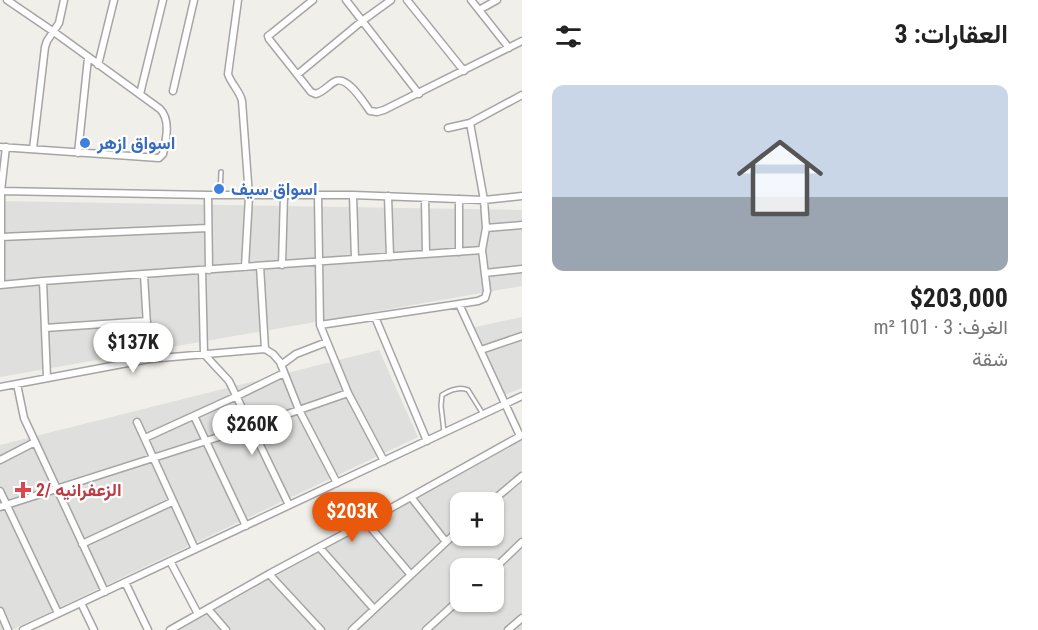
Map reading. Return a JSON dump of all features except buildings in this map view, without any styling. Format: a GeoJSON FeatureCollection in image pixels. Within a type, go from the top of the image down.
{"type":"FeatureCollection","features":[{"type":"Feature","properties":{"kind":"street"},"geometry":{"type":"LineString","coordinates":[[7,0],[160,109],[166,115],[167,124],[163,154],[156,158],[3,147],[0,285],[482,250]]}},
{"type":"Feature","properties":{"kind":"street"},"geometry":{"type":"LineString","coordinates":[[33,149],[45,47],[59,23],[64,0]]}},
{"type":"Feature","properties":{"kind":"street"},"geometry":{"type":"LineString","coordinates":[[98,65],[114,0]]}},
{"type":"Feature","properties":{"kind":"street"},"geometry":{"type":"LineString","coordinates":[[140,94],[163,0]]}},
{"type":"Feature","properties":{"kind":"street"},"geometry":{"type":"LineString","coordinates":[[173,91],[194,0]]}},
{"type":"Feature","properties":{"kind":"street"},"geometry":{"type":"LineString","coordinates":[[238,0],[228,74],[243,101],[249,196],[245,267]]}},
{"type":"Feature","properties":{"kind":"street"},"geometry":{"type":"LineString","coordinates":[[313,0],[268,36],[269,39],[311,92],[316,94],[323,92],[336,80],[342,80],[348,82],[370,111],[384,110],[419,94],[522,41]]}},
{"type":"Feature","properties":{"kind":"street"},"geometry":{"type":"LineString","coordinates":[[346,0],[419,94]]}},
{"type":"Feature","properties":{"kind":"street"},"geometry":{"type":"LineString","coordinates":[[298,74],[391,0]]}},
{"type":"Feature","properties":{"kind":"street"},"geometry":{"type":"LineString","coordinates":[[407,0],[464,71]]}},
{"type":"Feature","properties":{"kind":"street"},"geometry":{"type":"LineString","coordinates":[[471,0],[509,48]]}},
{"type":"Feature","properties":{"kind":"street"},"geometry":{"type":"LineString","coordinates":[[479,10],[497,0]]}},
{"type":"Feature","properties":{"kind":"street"},"geometry":{"type":"LineString","coordinates":[[78,153],[88,58]]}},
{"type":"Feature","properties":{"kind":"street"},"geometry":{"type":"LineString","coordinates":[[448,128],[470,123],[522,95]]}},
{"type":"Feature","properties":{"kind":"street"},"geometry":{"type":"LineString","coordinates":[[320,325],[478,301],[485,298],[487,291],[482,250],[486,228],[484,200],[470,123]]}},
{"type":"Feature","properties":{"kind":"street"},"geometry":{"type":"LineString","coordinates":[[1,191],[249,196],[388,195],[484,200],[522,196]]}},
{"type":"Feature","properties":{"kind":"street"},"geometry":{"type":"LineString","coordinates":[[208,195],[204,354],[229,381],[289,505]]}},
{"type":"Feature","properties":{"kind":"street"},"geometry":{"type":"LineString","coordinates":[[282,265],[284,195]]}},
{"type":"Feature","properties":{"kind":"street"},"geometry":{"type":"LineString","coordinates":[[318,195],[320,325],[348,393],[384,461]]}},
{"type":"Feature","properties":{"kind":"street"},"geometry":{"type":"LineString","coordinates":[[353,195],[355,260]]}},
{"type":"Feature","properties":{"kind":"street"},"geometry":{"type":"LineString","coordinates":[[388,195],[390,257]]}},
{"type":"Feature","properties":{"kind":"street"},"geometry":{"type":"LineString","coordinates":[[425,198],[426,254]]}},
{"type":"Feature","properties":{"kind":"street"},"geometry":{"type":"LineString","coordinates":[[459,199],[459,252]]}},
{"type":"Feature","properties":{"kind":"street"},"geometry":{"type":"LineString","coordinates":[[486,228],[522,225]]}},
{"type":"Feature","properties":{"kind":"street"},"geometry":{"type":"LineString","coordinates":[[1,237],[208,228]]}},
{"type":"Feature","properties":{"kind":"street"},"geometry":{"type":"LineString","coordinates":[[260,266],[265,349]]}},
{"type":"Feature","properties":{"kind":"street"},"geometry":{"type":"LineString","coordinates":[[485,273],[522,269]]}},
{"type":"Feature","properties":{"kind":"street"},"geometry":{"type":"LineString","coordinates":[[144,274],[149,359]]}},
{"type":"Feature","properties":{"kind":"street"},"geometry":{"type":"LineString","coordinates":[[42,281],[47,378]]}},
{"type":"Feature","properties":{"kind":"street"},"geometry":{"type":"LineString","coordinates":[[170,630],[521,436],[459,304]]}},
{"type":"Feature","properties":{"kind":"street"},"geometry":{"type":"LineString","coordinates":[[375,317],[427,441]]}},
{"type":"Feature","properties":{"kind":"street"},"geometry":{"type":"LineString","coordinates":[[45,328],[147,321]]}},
{"type":"Feature","properties":{"kind":"street"},"geometry":{"type":"LineString","coordinates":[[481,350],[522,336]]}},
{"type":"Feature","properties":{"kind":"street"},"geometry":{"type":"LineString","coordinates":[[281,365],[296,354],[327,342]]}},
{"type":"Feature","properties":{"kind":"street"},"geometry":{"type":"LineString","coordinates":[[0,387],[149,359],[265,349],[273,354],[281,365],[299,410],[337,483]]}},
{"type":"Feature","properties":{"kind":"street"},"geometry":{"type":"LineString","coordinates":[[145,438],[284,373]]}},
{"type":"Feature","properties":{"kind":"street"},"geometry":{"type":"LineString","coordinates":[[16,384],[24,418],[105,592]]}},
{"type":"Feature","properties":{"kind":"street"},"geometry":{"type":"LineString","coordinates":[[3,506],[250,427],[348,393]]}},
{"type":"Feature","properties":{"kind":"street"},"geometry":{"type":"LineString","coordinates":[[23,630],[37,627],[58,614],[125,582],[522,396]]}},
{"type":"Feature","properties":{"kind":"street"},"geometry":{"type":"LineString","coordinates":[[194,416],[246,526]]}},
{"type":"Feature","properties":{"kind":"street"},"geometry":{"type":"LineString","coordinates":[[137,422],[195,549]]}},
{"type":"Feature","properties":{"kind":"street"},"geometry":{"type":"LineString","coordinates":[[0,460],[35,442]]}},
{"type":"Feature","properties":{"kind":"street"},"geometry":{"type":"LineString","coordinates":[[503,492],[522,476]]}},
{"type":"Feature","properties":{"kind":"street"},"geometry":{"type":"LineString","coordinates":[[0,491],[3,506],[58,614]]}},
{"type":"Feature","properties":{"kind":"street"},"geometry":{"type":"LineString","coordinates":[[411,497],[446,542]]}},
{"type":"Feature","properties":{"kind":"street"},"geometry":{"type":"LineString","coordinates":[[82,544],[172,502]]}},
{"type":"Feature","properties":{"kind":"street"},"geometry":{"type":"LineString","coordinates":[[366,522],[411,575]]}},
{"type":"Feature","properties":{"kind":"street"},"geometry":{"type":"LineString","coordinates":[[352,630],[450,538]]}},
{"type":"Feature","properties":{"kind":"street"},"geometry":{"type":"LineString","coordinates":[[504,560],[522,543]]}},
{"type":"Feature","properties":{"kind":"street"},"geometry":{"type":"LineString","coordinates":[[319,548],[374,609]]}},
{"type":"Feature","properties":{"kind":"street"},"geometry":{"type":"LineString","coordinates":[[170,561],[198,614]]}},
{"type":"Feature","properties":{"kind":"street"},"geometry":{"type":"LineString","coordinates":[[269,574],[321,630]]}},
{"type":"Feature","properties":{"kind":"street"},"geometry":{"type":"LineString","coordinates":[[125,582],[148,630]]}},
{"type":"Feature","properties":{"kind":"street"},"geometry":{"type":"LineString","coordinates":[[81,603],[94,630]]}},
{"type":"Feature","properties":{"kind":"street"},"geometry":{"type":"LineString","coordinates":[[426,630],[450,608]]}},
{"type":"Feature","properties":{"kind":"street"},"geometry":{"type":"LineString","coordinates":[[208,609],[226,630]]}},
{"type":"Feature","properties":{"kind":"street"},"geometry":{"type":"LineString","coordinates":[[0,611],[8,630]]}},
{"type":"Feature","properties":{"kind":"street"},"geometry":{"type":"LineString","coordinates":[[508,630],[522,618]]}},
{"type":"Feature","properties":{"kind":"lane"},"geometry":{"type":"LineString","coordinates":[[220,195],[221,172]]}},
{"type":"Feature","properties":{"kind":"lane"},"geometry":{"type":"LineString","coordinates":[[444,432],[442,395],[452,389],[468,390],[483,414]]}},
{"type":"Feature","properties":{"kind":"shaded area"},"geometry":{"type":"Polygon","coordinates":[[[0,201],[522,210],[522,286],[0,377],[0,201]]]}},
{"type":"Feature","properties":{"kind":"shaded area"},"geometry":{"type":"Polygon","coordinates":[[[522,317],[522,388],[502,396],[471,328],[522,317]]]}},
{"type":"Feature","properties":{"kind":"shaded area"},"geometry":{"type":"Polygon","coordinates":[[[379,350],[418,437],[12,630],[0,630],[0,445],[379,350]]]}},
{"type":"Feature","properties":{"kind":"shaded area"},"geometry":{"type":"Polygon","coordinates":[[[522,440],[522,630],[178,630],[522,440]]]}},
{"type":"Feature","properties":{"kind":"place","name":"اسواق ازهر"},"geometry":{"type":"Point","coordinates":[85,143]}},
{"type":"Feature","properties":{"kind":"place","name":"اسواق سيف"},"geometry":{"type":"Point","coordinates":[219,189]}},
{"type":"Feature","properties":{"kind":"place","name":"الزعفرانيه /2"},"geometry":{"type":"Point","coordinates":[23,490]}}]}
